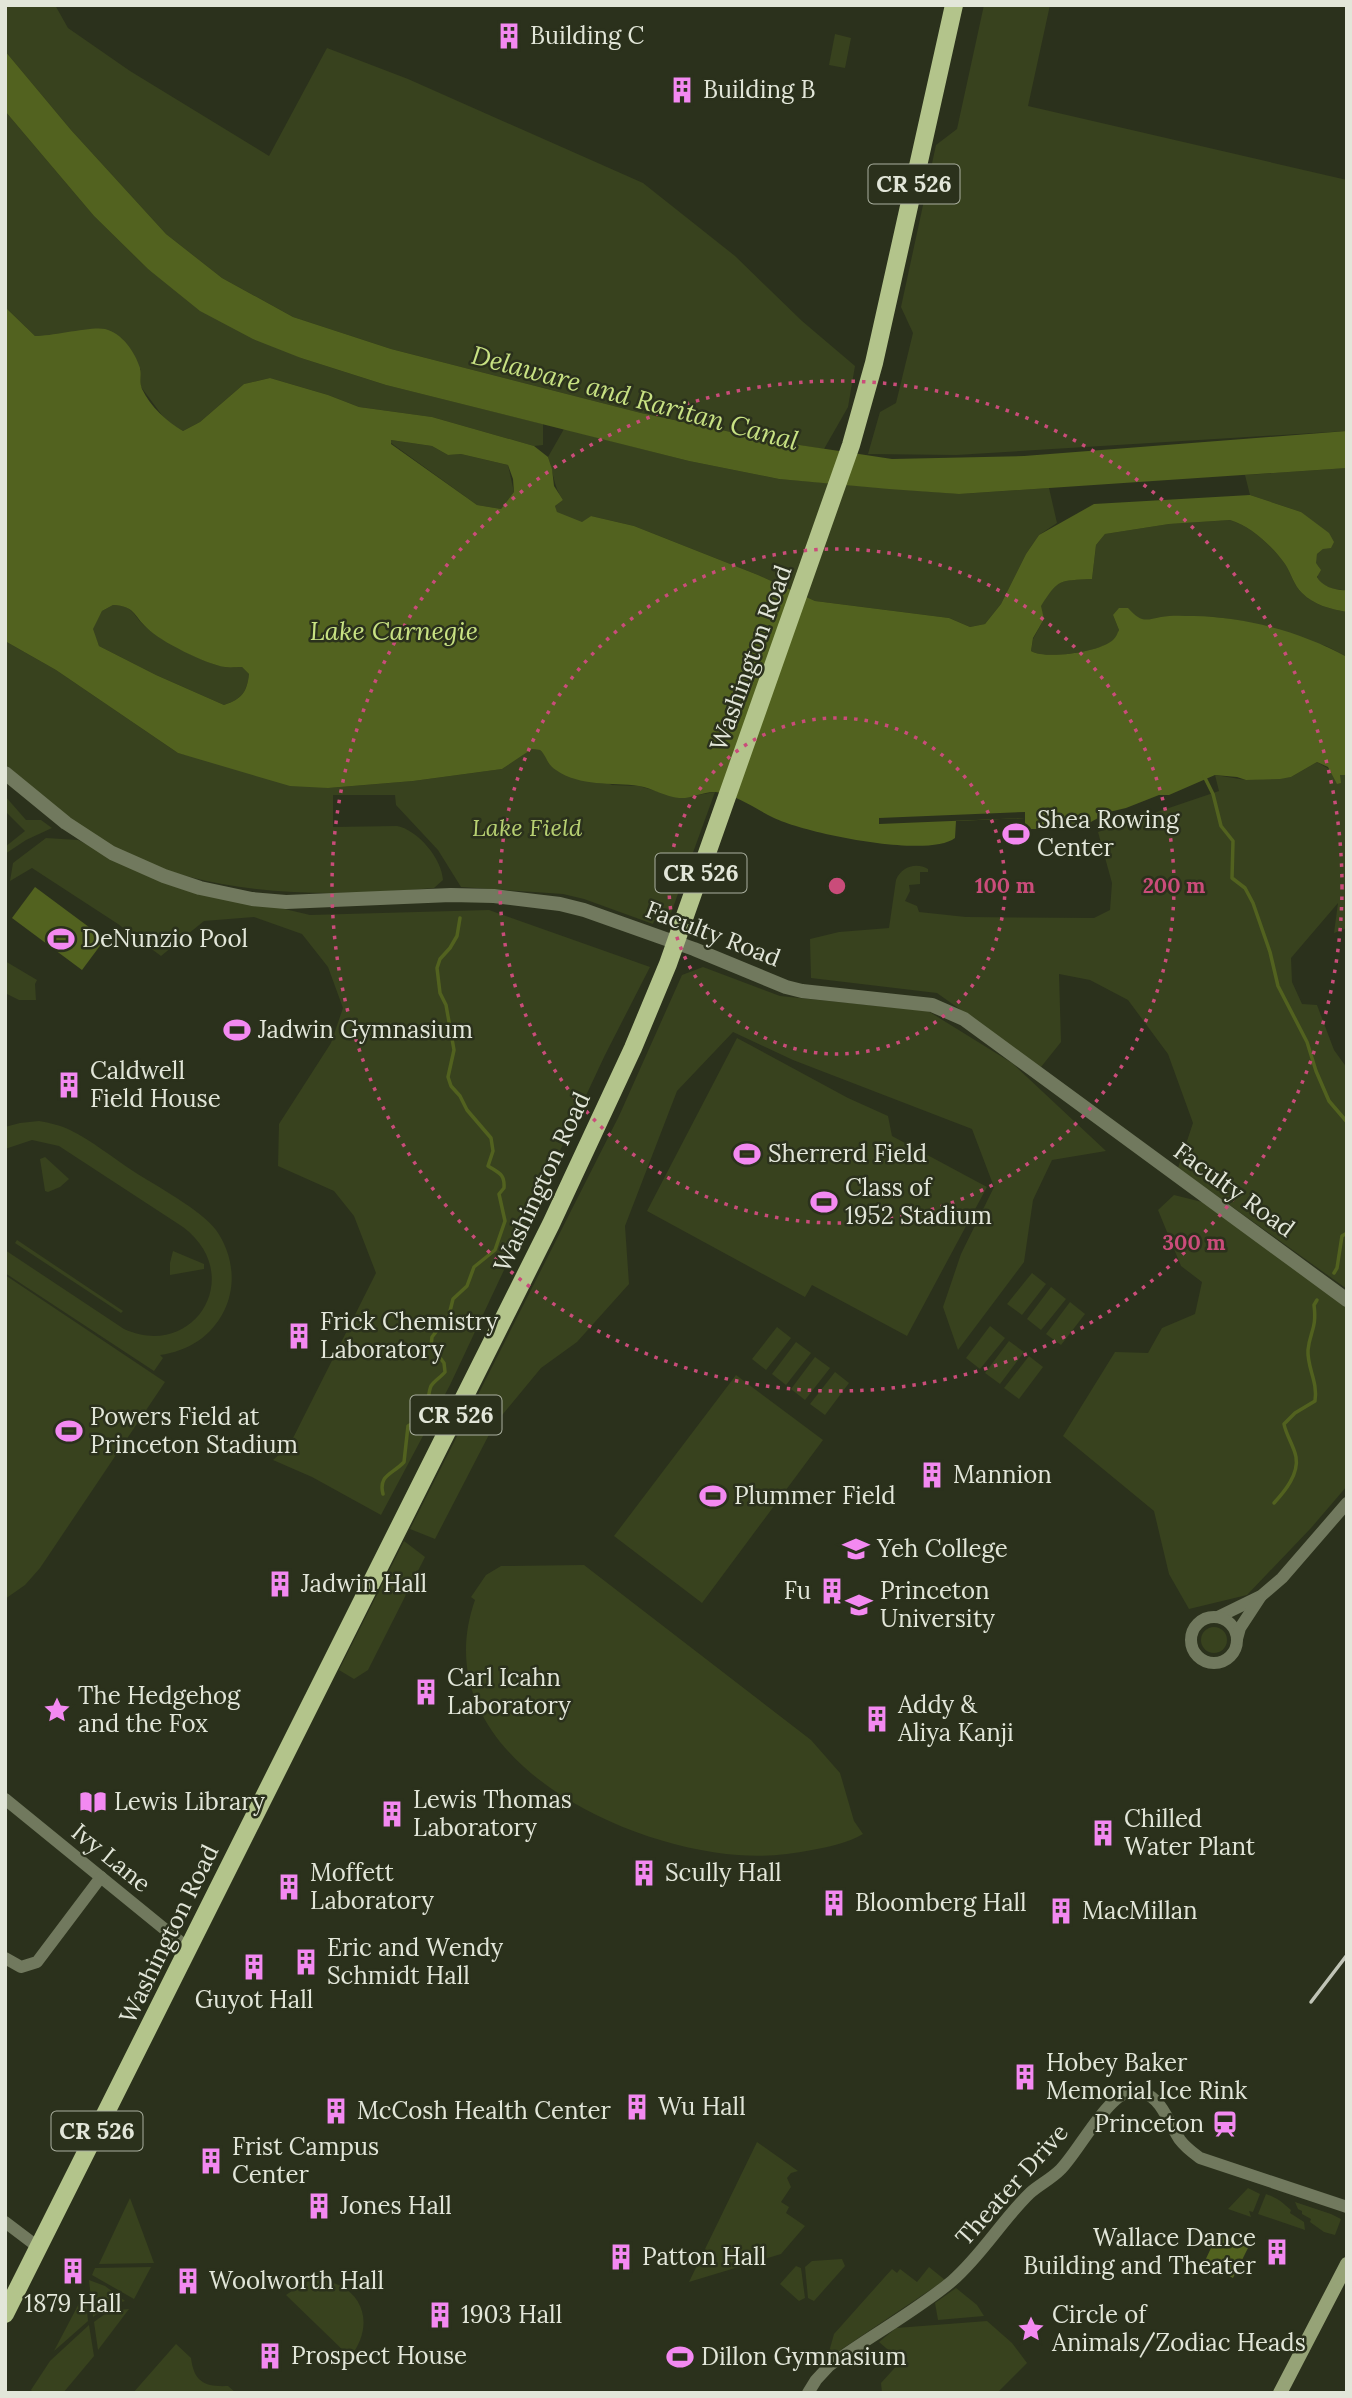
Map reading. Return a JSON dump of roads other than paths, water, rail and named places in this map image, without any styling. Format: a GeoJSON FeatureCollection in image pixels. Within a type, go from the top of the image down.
{"type":"FeatureCollection","features":[{"type":"Feature","properties":{"kind":"main road","name":"Washington Road"},"geometry":{"type":"LineString","coordinates":[[5,2314],[551,1224],[633,1048],[676,943],[847,459],[874,363],[954,5]]}},
{"type":"Feature","properties":{"kind":"main road"},"geometry":{"type":"LineString","coordinates":[[1281,2392],[1347,2264]]}},
{"type":"Feature","properties":{"kind":"street","name":"Faculty Road"},"geometry":{"type":"LineString","coordinates":[[5,774],[66,823],[112,853],[164,876],[200,888],[252,899],[286,902],[451,895],[528,900],[584,910],[802,991],[932,1005],[964,1019],[1347,1300]]}},
{"type":"Feature","properties":{"kind":"street"},"geometry":{"type":"LineString","coordinates":[[1261,1596],[1240,1628],[1233,1652],[1221,1662],[1206,1661],[1195,1653],[1191,1641],[1193,1630],[1204,1619],[1218,1617],[1261,1596],[1282,1578],[1347,1503]]}},
{"type":"Feature","properties":{"kind":"street"},"geometry":{"type":"LineString","coordinates":[[1218,1617],[1230,1624],[1237,1639]]}},
{"type":"Feature","properties":{"kind":"street","name":"Ivy Lane"},"geometry":{"type":"LineString","coordinates":[[5,1799],[190,1949]]}},
{"type":"Feature","properties":{"kind":"street"},"geometry":{"type":"LineString","coordinates":[[5,1958],[21,1968],[37,1962],[100,1877]]}},
{"type":"Feature","properties":{"kind":"street","name":"Theater Drive"},"geometry":{"type":"LineString","coordinates":[[808,2393],[830,2366],[952,2281],[1030,2194],[1061,2169],[1116,2098],[1131,2091],[1152,2098],[1160,2105],[1179,2139],[1200,2158],[1347,2207]]}},
{"type":"Feature","properties":{"kind":"street"},"geometry":{"type":"LineString","coordinates":[[5,2222],[38,2247]]}},
{"type":"Feature","properties":{"kind":"water"},"geometry":{"type":"Polygon","coordinates":[[[5,51],[71,130],[166,234],[222,278],[293,317],[391,349],[641,413],[773,441],[892,459],[1024,456],[1347,431],[1347,468],[959,494],[889,489],[779,479],[689,461],[386,385],[301,358],[253,339],[200,311],[148,269],[94,216],[5,111],[5,51]]]}},
{"type":"Feature","properties":{"kind":"water","name":"Lake Carnegie"},"geometry":{"type":"Polygon","coordinates":[[[5,307],[35,336],[99,328],[117,335],[135,356],[141,370],[141,386],[145,395],[165,418],[183,431],[200,422],[244,384],[270,378],[359,407],[432,417],[534,446],[548,457],[554,486],[563,500],[555,506],[557,512],[582,522],[591,516],[634,526],[758,575],[815,601],[949,618],[970,627],[985,624],[1001,604],[1026,554],[1039,535],[1094,504],[1250,495],[1301,512],[1329,533],[1334,542],[1331,548],[1323,549],[1317,554],[1316,563],[1321,570],[1317,577],[1330,588],[1347,590],[1347,612],[1323,606],[1307,597],[1299,590],[1274,550],[1238,523],[1230,520],[1169,524],[1105,534],[1096,545],[1092,579],[1061,583],[1052,590],[1041,606],[1044,619],[1033,638],[1031,651],[1060,655],[1106,644],[1114,639],[1119,630],[1113,615],[1119,608],[1128,608],[1136,616],[1147,620],[1165,616],[1233,619],[1311,640],[1347,657],[1347,775],[1340,775],[1341,783],[1337,784],[1328,767],[1317,762],[1291,777],[1280,779],[1246,780],[1215,775],[1169,795],[1159,795],[1109,812],[1089,823],[1058,824],[1057,818],[1044,819],[1044,829],[1025,829],[1025,818],[956,821],[955,838],[941,844],[920,846],[866,842],[812,830],[774,818],[739,799],[716,792],[679,798],[639,786],[575,779],[553,768],[540,750],[532,749],[502,769],[413,781],[328,788],[290,786],[178,753],[56,670],[5,641],[5,307]],[[391,440],[391,444],[477,505],[501,509],[514,492],[508,465],[461,454],[448,455],[432,446],[391,440]],[[113,605],[102,611],[93,629],[99,646],[224,705],[243,694],[249,674],[242,667],[217,665],[184,652],[153,633],[130,609],[113,605]]]}},
{"type":"Feature","properties":{"kind":"water","name":"DeNunzio Pool"},"geometry":{"type":"Polygon","coordinates":[[[35,887],[105,939],[82,970],[12,918],[35,887]]]}},
{"type":"Feature","properties":{"kind":"water"},"geometry":{"type":"Polygon","coordinates":[[[1218,2233],[1248,2248],[1233,2278],[1204,2263],[1218,2233]]]}},
{"type":"Feature","properties":{"kind":"waterway"},"geometry":{"type":"LineString","coordinates":[[1204,776],[1213,794],[1221,826],[1233,841],[1232,878],[1245,888],[1253,903],[1270,952],[1278,986],[1307,1042],[1329,1101],[1347,1122]]}},
{"type":"Feature","properties":{"kind":"waterway"},"geometry":{"type":"LineString","coordinates":[[383,1494],[385,1479],[404,1462],[408,1426],[425,1416],[431,1386],[445,1372],[444,1363],[431,1346],[432,1337],[449,1315],[453,1299],[467,1286],[474,1267],[495,1250],[505,1221],[499,1194],[504,1188],[503,1180],[500,1174],[488,1166],[493,1151],[491,1138],[467,1110],[448,1077],[454,1050],[446,1005],[440,993],[437,968],[440,959],[457,936],[460,918]]}},
{"type":"Feature","properties":{"kind":"waterway"},"geometry":{"type":"LineString","coordinates":[[1334,1273],[1342,1236],[1347,1233]]}},
{"type":"Feature","properties":{"kind":"waterway"},"geometry":{"type":"LineString","coordinates":[[1274,1503],[1290,1482],[1296,1463],[1284,1424],[1295,1413],[1315,1401],[1308,1350],[1317,1300]]}},
{"type":"Feature","properties":{"kind":"railway"},"geometry":{"type":"LineString","coordinates":[[1311,2002],[1347,1955]]}},
{"type":"Feature","properties":{"kind":"place","name":"Building C"},"geometry":{"type":"Point","coordinates":[509,36]}},
{"type":"Feature","properties":{"kind":"place","name":"Building B"},"geometry":{"type":"Point","coordinates":[682,90]}},
{"type":"Feature","properties":{"kind":"place","name":"Shea Rowing Center"},"geometry":{"type":"Point","coordinates":[1016,834]}},
{"type":"Feature","properties":{"kind":"place","name":"DeNunzio Pool"},"geometry":{"type":"Point","coordinates":[61,939]}},
{"type":"Feature","properties":{"kind":"place","name":"Jadwin Gymnasium"},"geometry":{"type":"Point","coordinates":[237,1030]}},
{"type":"Feature","properties":{"kind":"place","name":"Caldwell Field House"},"geometry":{"type":"Point","coordinates":[69,1085]}},
{"type":"Feature","properties":{"kind":"place","name":"Sherrerd Field"},"geometry":{"type":"Point","coordinates":[747,1154]}},
{"type":"Feature","properties":{"kind":"place","name":"Class of 1952 Stadium"},"geometry":{"type":"Point","coordinates":[824,1202]}},
{"type":"Feature","properties":{"kind":"place","name":"Frick Chemistry Laboratory"},"geometry":{"type":"Point","coordinates":[299,1336]}},
{"type":"Feature","properties":{"kind":"place","name":"Powers Field at Princeton Stadium"},"geometry":{"type":"Point","coordinates":[69,1431]}},
{"type":"Feature","properties":{"kind":"place","name":"Mannion"},"geometry":{"type":"Point","coordinates":[932,1475]}},
{"type":"Feature","properties":{"kind":"place","name":"Plummer Field"},"geometry":{"type":"Point","coordinates":[713,1496]}},
{"type":"Feature","properties":{"kind":"place","name":"Yeh College"},"geometry":{"type":"Point","coordinates":[856,1549]}},
{"type":"Feature","properties":{"kind":"place","name":"Jadwin Hall"},"geometry":{"type":"Point","coordinates":[280,1584]}},
{"type":"Feature","properties":{"kind":"place","name":"Fu"},"geometry":{"type":"Point","coordinates":[832,1591]}},
{"type":"Feature","properties":{"kind":"place","name":"Princeton University"},"geometry":{"type":"Point","coordinates":[859,1605]}},
{"type":"Feature","properties":{"kind":"place","name":"Carl Icahn Laboratory"},"geometry":{"type":"Point","coordinates":[426,1692]}},
{"type":"Feature","properties":{"kind":"place","name":"The Hedgehog and the Fox"},"geometry":{"type":"Point","coordinates":[57,1710]}},
{"type":"Feature","properties":{"kind":"place","name":"Addy & Aliya Kanji"},"geometry":{"type":"Point","coordinates":[877,1719]}},
{"type":"Feature","properties":{"kind":"place","name":"Lewis Library"},"geometry":{"type":"Point","coordinates":[93,1802]}},
{"type":"Feature","properties":{"kind":"place","name":"Lewis Thomas Laboratory"},"geometry":{"type":"Point","coordinates":[392,1814]}},
{"type":"Feature","properties":{"kind":"place","name":"Chilled Water Plant"},"geometry":{"type":"Point","coordinates":[1103,1833]}},
{"type":"Feature","properties":{"kind":"place","name":"Scully Hall"},"geometry":{"type":"Point","coordinates":[644,1873]}},
{"type":"Feature","properties":{"kind":"place","name":"Moffett Laboratory"},"geometry":{"type":"Point","coordinates":[289,1887]}},
{"type":"Feature","properties":{"kind":"place","name":"Bloomberg Hall"},"geometry":{"type":"Point","coordinates":[834,1903]}},
{"type":"Feature","properties":{"kind":"place","name":"MacMillan"},"geometry":{"type":"Point","coordinates":[1061,1911]}},
{"type":"Feature","properties":{"kind":"place","name":"Eric and Wendy Schmidt Hall"},"geometry":{"type":"Point","coordinates":[306,1962]}},
{"type":"Feature","properties":{"kind":"place","name":"Guyot Hall"},"geometry":{"type":"Point","coordinates":[254,1967]}},
{"type":"Feature","properties":{"kind":"place","name":"Hobey Baker Memorial Ice Rink"},"geometry":{"type":"Point","coordinates":[1025,2077]}},
{"type":"Feature","properties":{"kind":"place","name":"Wu Hall"},"geometry":{"type":"Point","coordinates":[637,2107]}},
{"type":"Feature","properties":{"kind":"place","name":"McCosh Health Center"},"geometry":{"type":"Point","coordinates":[336,2111]}},
{"type":"Feature","properties":{"kind":"place","name":"Princeton"},"geometry":{"type":"Point","coordinates":[1225,2124]}},
{"type":"Feature","properties":{"kind":"place","name":"Frist Campus Center"},"geometry":{"type":"Point","coordinates":[211,2161]}},
{"type":"Feature","properties":{"kind":"place","name":"Jones Hall"},"geometry":{"type":"Point","coordinates":[319,2206]}},
{"type":"Feature","properties":{"kind":"place","name":"Wallace Dance Building and Theater"},"geometry":{"type":"Point","coordinates":[1277,2252]}},
{"type":"Feature","properties":{"kind":"place","name":"Patton Hall"},"geometry":{"type":"Point","coordinates":[621,2257]}},
{"type":"Feature","properties":{"kind":"place","name":"1879 Hall"},"geometry":{"type":"Point","coordinates":[73,2271]}},
{"type":"Feature","properties":{"kind":"place","name":"Woolworth Hall"},"geometry":{"type":"Point","coordinates":[188,2281]}},
{"type":"Feature","properties":{"kind":"place","name":"1903 Hall"},"geometry":{"type":"Point","coordinates":[440,2315]}},
{"type":"Feature","properties":{"kind":"place","name":"Circle of Animals/Zodiac Heads"},"geometry":{"type":"Point","coordinates":[1031,2329]}},
{"type":"Feature","properties":{"kind":"place","name":"Prospect House"},"geometry":{"type":"Point","coordinates":[270,2356]}},
{"type":"Feature","properties":{"kind":"place","name":"Dillon Gymnasium"},"geometry":{"type":"Point","coordinates":[680,2357]}},
{"type":"Feature","properties":{"kind":"water label","name":"Delaware and Raritan Canal"},"geometry":{"type":"Point","coordinates":[635,398]}},
{"type":"Feature","properties":{"kind":"park label","name":"Lake Field"},"geometry":{"type":"Point","coordinates":[527,828]}}]}
